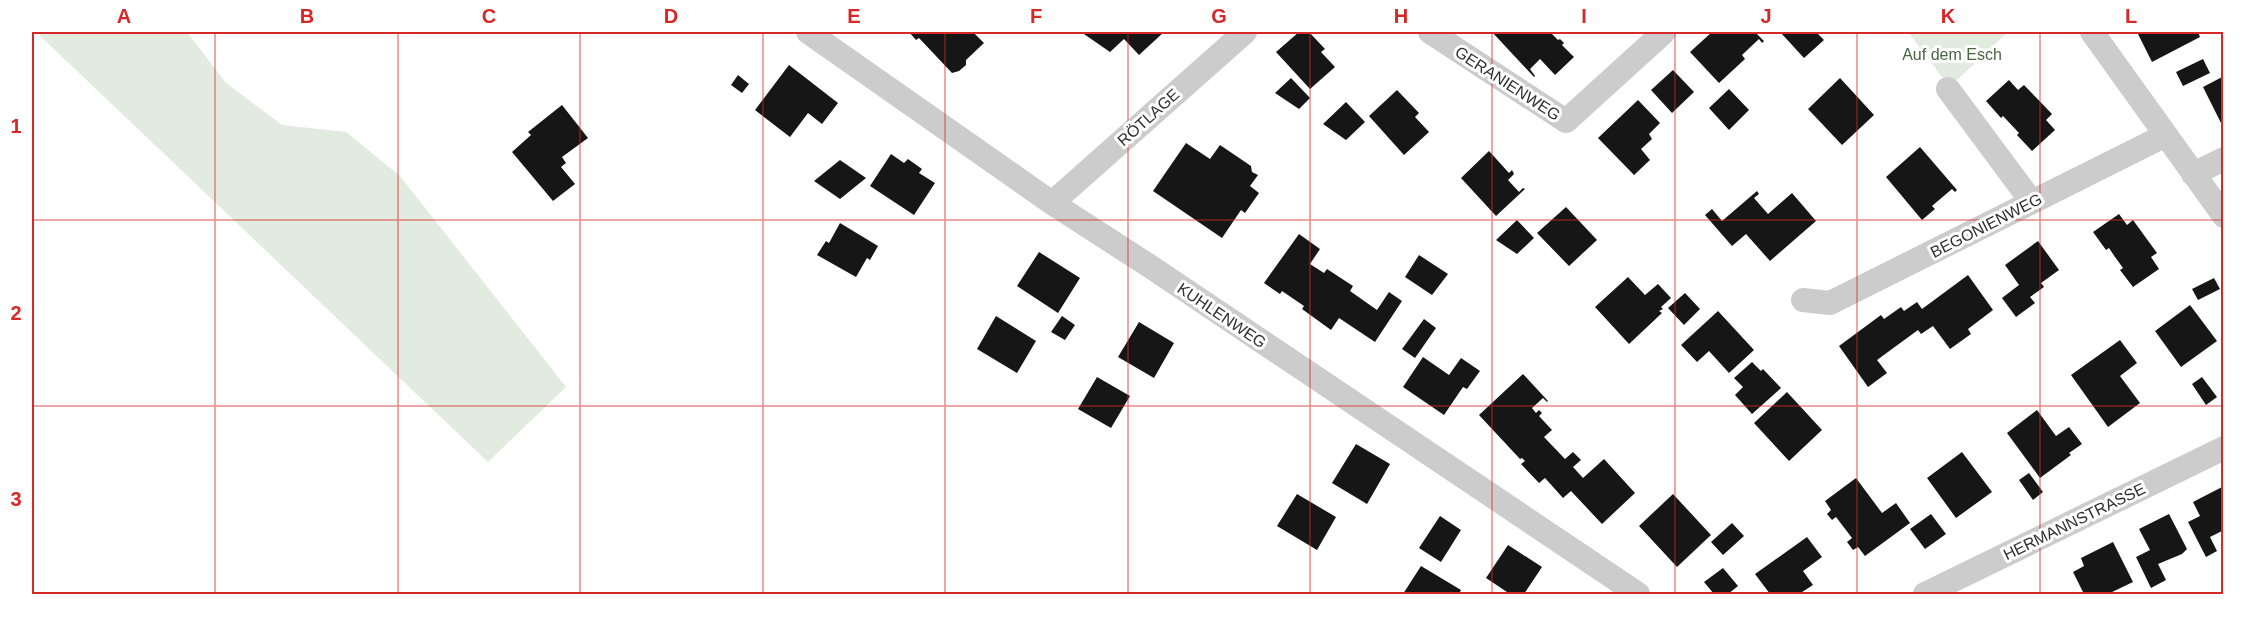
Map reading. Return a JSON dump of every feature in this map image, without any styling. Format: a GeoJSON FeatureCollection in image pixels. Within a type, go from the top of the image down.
{"type":"FeatureCollection","features":[{"type":"Feature","properties":{"kind":"street","name":"KUHLENWEG"},"geometry":{"type":"LineString","coordinates":[[808,32],[1052,203],[1638,594]]}},
{"type":"Feature","properties":{"kind":"street","name":"RÖTLAGE"},"geometry":{"type":"LineString","coordinates":[[1052,203],[1245,32]]}},
{"type":"Feature","properties":{"kind":"street","name":"GERANIENWEG"},"geometry":{"type":"LineString","coordinates":[[1430,32],[1566,121],[1664,32]]}},
{"type":"Feature","properties":{"kind":"street"},"geometry":{"type":"LineString","coordinates":[[2092,32],[2223,216]]}},
{"type":"Feature","properties":{"kind":"street"},"geometry":{"type":"LineString","coordinates":[[1948,89],[2032,202]]}},
{"type":"Feature","properties":{"kind":"street","name":"BEGONIENWEG"},"geometry":{"type":"LineString","coordinates":[[1803,300],[1830,303],[2166,135]]}},
{"type":"Feature","properties":{"kind":"street"},"geometry":{"type":"LineString","coordinates":[[2193,174],[2223,159]]}},
{"type":"Feature","properties":{"kind":"street","name":"HERMANNSTRASSE"},"geometry":{"type":"LineString","coordinates":[[1925,594],[2223,448]]}},
{"type":"Feature","properties":{"kind":"green space"},"geometry":{"type":"Polygon","coordinates":[[[36,32],[187,32],[226,83],[282,125],[346,132],[400,176],[566,387],[488,462],[36,32]]]}},
{"type":"Feature","properties":{"kind":"green space","name":"Auf dem Esch"},"geometry":{"type":"Polygon","coordinates":[[[1908,32],[2008,32],[1955,82],[1942,77],[1908,32]]]}},
{"type":"Feature","properties":{"kind":"building"},"geometry":{"type":"Polygon","coordinates":[[[909,32],[973,32],[984,43],[966,60],[966,65],[952,73],[919,38],[916,40],[909,32]]]}},
{"type":"Feature","properties":{"kind":"building"},"geometry":{"type":"Polygon","coordinates":[[[1081,32],[1164,32],[1139,55],[1124,39],[1110,52],[1081,32]]]}},
{"type":"Feature","properties":{"kind":"building"},"geometry":{"type":"Polygon","coordinates":[[[1299,32],[1309,32],[1325,49],[1321,52],[1335,67],[1310,89],[1276,52],[1299,32]]]}},
{"type":"Feature","properties":{"kind":"building"},"geometry":{"type":"Polygon","coordinates":[[[1492,32],[1550,32],[1564,43],[1562,45],[1574,57],[1555,75],[1540,59],[1530,69],[1534,77],[1492,32]]]}},
{"type":"Feature","properties":{"kind":"building"},"geometry":{"type":"Polygon","coordinates":[[[1712,32],[1755,32],[1764,41],[1762,43],[1759,39],[1742,55],[1745,59],[1719,83],[1690,52],[1712,32]]]}},
{"type":"Feature","properties":{"kind":"building"},"geometry":{"type":"Polygon","coordinates":[[[1816,32],[1824,40],[1804,58],[1781,33],[1816,32]]]}},
{"type":"Feature","properties":{"kind":"building"},"geometry":{"type":"Polygon","coordinates":[[[2137,32],[2198,32],[2200,37],[2152,62],[2137,32]]]}},
{"type":"Feature","properties":{"kind":"building"},"geometry":{"type":"Polygon","coordinates":[[[2203,59],[2210,73],[2183,86],[2176,72],[2203,59]]]}},
{"type":"Feature","properties":{"kind":"building"},"geometry":{"type":"Polygon","coordinates":[[[789,65],[838,103],[822,124],[808,113],[790,137],[755,110],[789,65]]]}},
{"type":"Feature","properties":{"kind":"building"},"geometry":{"type":"Polygon","coordinates":[[[1673,70],[1694,92],[1672,113],[1651,90],[1673,70]]]}},
{"type":"Feature","properties":{"kind":"building"},"geometry":{"type":"Polygon","coordinates":[[[738,75],[749,84],[742,93],[731,85],[738,75]]]}},
{"type":"Feature","properties":{"kind":"building"},"geometry":{"type":"Polygon","coordinates":[[[2224,76],[2224,121],[2221,123],[2203,87],[2224,76]]]}},
{"type":"Feature","properties":{"kind":"building"},"geometry":{"type":"Polygon","coordinates":[[[1291,78],[1310,98],[1299,109],[1275,93],[1291,78]]]}},
{"type":"Feature","properties":{"kind":"building"},"geometry":{"type":"Polygon","coordinates":[[[1840,78],[1874,115],[1842,145],[1808,109],[1840,78]]]}},
{"type":"Feature","properties":{"kind":"building"},"geometry":{"type":"Polygon","coordinates":[[[2009,80],[2018,90],[2024,85],[2052,114],[2046,120],[2055,130],[2032,151],[2017,135],[2019,133],[1986,101],[2009,80]]]}},
{"type":"Feature","properties":{"kind":"building"},"geometry":{"type":"Polygon","coordinates":[[[1729,89],[1749,110],[1729,130],[1709,108],[1729,89]]]}},
{"type":"Feature","properties":{"kind":"building"},"geometry":{"type":"Polygon","coordinates":[[[1397,90],[1419,113],[1415,117],[1429,132],[1404,155],[1369,116],[1397,90]]]}},
{"type":"Feature","properties":{"kind":"building"},"geometry":{"type":"Polygon","coordinates":[[[1638,100],[1660,123],[1649,134],[1652,139],[1641,149],[1650,160],[1634,175],[1598,138],[1638,100]]]}},
{"type":"Feature","properties":{"kind":"building"},"geometry":{"type":"Polygon","coordinates":[[[1346,102],[1365,122],[1346,140],[1323,124],[1346,102]]]}},
{"type":"Feature","properties":{"kind":"building"},"geometry":{"type":"Polygon","coordinates":[[[562,105],[588,138],[562,157],[566,163],[561,167],[575,184],[553,201],[512,152],[531,135],[528,132],[562,105]]]}},
{"type":"Feature","properties":{"kind":"building"},"geometry":{"type":"Polygon","coordinates":[[[1186,143],[1210,159],[1220,145],[1251,166],[1252,172],[1258,175],[1250,186],[1259,193],[1245,213],[1241,210],[1222,238],[1153,191],[1186,143]]]}},
{"type":"Feature","properties":{"kind":"building"},"geometry":{"type":"Polygon","coordinates":[[[1920,147],[1957,190],[1955,192],[1952,189],[1932,206],[1935,209],[1922,220],[1886,177],[1920,147]]]}},
{"type":"Feature","properties":{"kind":"building"},"geometry":{"type":"Polygon","coordinates":[[[1489,151],[1509,173],[1512,170],[1514,174],[1508,180],[1519,192],[1525,189],[1496,216],[1461,178],[1489,151]]]}},
{"type":"Feature","properties":{"kind":"building"},"geometry":{"type":"Polygon","coordinates":[[[891,154],[904,163],[908,159],[922,169],[919,173],[935,183],[914,215],[870,186],[891,154]]]}},
{"type":"Feature","properties":{"kind":"building"},"geometry":{"type":"Polygon","coordinates":[[[840,160],[866,178],[840,199],[814,181],[840,160]]]}},
{"type":"Feature","properties":{"kind":"building"},"geometry":{"type":"Polygon","coordinates":[[[1757,191],[1759,194],[1754,198],[1768,214],[1792,193],[1816,221],[1770,261],[1746,234],[1732,246],[1705,215],[1712,209],[1722,221],[1757,191]]]}},
{"type":"Feature","properties":{"kind":"building"},"geometry":{"type":"Polygon","coordinates":[[[1566,207],[1597,240],[1569,266],[1537,233],[1566,207]]]}},
{"type":"Feature","properties":{"kind":"building"},"geometry":{"type":"Polygon","coordinates":[[[2119,214],[2127,225],[2133,220],[2157,253],[2151,257],[2159,269],[2133,287],[2120,270],[2123,268],[2109,248],[2106,250],[2093,232],[2119,214]]]}},
{"type":"Feature","properties":{"kind":"building"},"geometry":{"type":"Polygon","coordinates":[[[1517,220],[1534,238],[1517,254],[1496,240],[1517,220]]]}},
{"type":"Feature","properties":{"kind":"building"},"geometry":{"type":"Polygon","coordinates":[[[840,223],[878,246],[870,260],[867,258],[856,277],[817,255],[826,241],[829,243],[840,223]]]}},
{"type":"Feature","properties":{"kind":"building"},"geometry":{"type":"Polygon","coordinates":[[[1299,234],[1320,249],[1310,264],[1324,273],[1327,269],[1353,286],[1350,291],[1377,310],[1389,292],[1402,301],[1375,342],[1339,318],[1331,330],[1302,309],[1304,306],[1282,291],[1280,294],[1264,283],[1299,234]]]}},
{"type":"Feature","properties":{"kind":"building"},"geometry":{"type":"Polygon","coordinates":[[[2038,241],[2059,270],[2041,283],[2044,287],[2030,297],[2035,303],[2016,317],[2002,298],[2019,285],[2005,265],[2038,241]]]}},
{"type":"Feature","properties":{"kind":"building"},"geometry":{"type":"Polygon","coordinates":[[[1039,252],[1080,278],[1058,313],[1017,286],[1039,252]]]}},
{"type":"Feature","properties":{"kind":"building"},"geometry":{"type":"Polygon","coordinates":[[[1419,255],[1448,274],[1432,295],[1405,277],[1419,255]]]}},
{"type":"Feature","properties":{"kind":"building"},"geometry":{"type":"Polygon","coordinates":[[[1968,275],[1993,310],[1968,329],[1971,334],[1950,349],[1933,326],[1921,334],[1918,330],[1877,360],[1887,373],[1868,387],[1839,346],[1881,315],[1884,319],[1901,307],[1904,311],[1917,302],[1922,309],[1968,275]]]}},
{"type":"Feature","properties":{"kind":"building"},"geometry":{"type":"Polygon","coordinates":[[[1628,277],[1645,295],[1658,284],[1671,298],[1661,307],[1663,309],[1659,311],[1662,313],[1629,344],[1595,307],[1628,277]]]}},
{"type":"Feature","properties":{"kind":"building"},"geometry":{"type":"Polygon","coordinates":[[[2214,278],[2220,289],[2198,300],[2192,289],[2214,278]]]}},
{"type":"Feature","properties":{"kind":"building"},"geometry":{"type":"Polygon","coordinates":[[[1685,293],[1700,309],[1684,325],[1668,308],[1685,293]]]}},
{"type":"Feature","properties":{"kind":"building"},"geometry":{"type":"Polygon","coordinates":[[[2190,305],[2217,341],[2181,367],[2155,331],[2190,305]]]}},
{"type":"Feature","properties":{"kind":"building"},"geometry":{"type":"Polygon","coordinates":[[[1718,311],[1754,350],[1729,373],[1709,351],[1697,362],[1681,345],[1718,311]]]}},
{"type":"Feature","properties":{"kind":"building"},"geometry":{"type":"Polygon","coordinates":[[[996,316],[1036,341],[1017,373],[977,349],[996,316]]]}},
{"type":"Feature","properties":{"kind":"building"},"geometry":{"type":"Polygon","coordinates":[[[1062,316],[1075,325],[1065,340],[1051,332],[1062,316]]]}},
{"type":"Feature","properties":{"kind":"building"},"geometry":{"type":"Polygon","coordinates":[[[1424,319],[1436,328],[1415,358],[1402,349],[1424,319]]]}},
{"type":"Feature","properties":{"kind":"building"},"geometry":{"type":"Polygon","coordinates":[[[1139,322],[1174,343],[1154,378],[1118,357],[1139,322]]]}},
{"type":"Feature","properties":{"kind":"building"},"geometry":{"type":"Polygon","coordinates":[[[2120,340],[2137,363],[2120,376],[2140,403],[2108,427],[2071,375],[2120,340]]]}},
{"type":"Feature","properties":{"kind":"building"},"geometry":{"type":"Polygon","coordinates":[[[1423,357],[1449,375],[1461,358],[1480,371],[1467,389],[1463,387],[1444,415],[1403,387],[1423,357]]]}},
{"type":"Feature","properties":{"kind":"building"},"geometry":{"type":"Polygon","coordinates":[[[1752,362],[1761,371],[1763,369],[1781,388],[1752,414],[1735,395],[1743,387],[1734,378],[1752,362]]]}},
{"type":"Feature","properties":{"kind":"building"},"geometry":{"type":"Polygon","coordinates":[[[1523,374],[1548,401],[1543,398],[1532,408],[1536,413],[1539,410],[1542,413],[1539,416],[1552,430],[1544,437],[1565,459],[1573,452],[1581,460],[1573,467],[1583,478],[1604,459],[1635,493],[1602,524],[1571,491],[1563,498],[1545,478],[1539,483],[1521,464],[1525,461],[1520,459],[1479,415],[1523,374]]]}},
{"type":"Feature","properties":{"kind":"building"},"geometry":{"type":"Polygon","coordinates":[[[1097,377],[1130,396],[1111,428],[1078,409],[1097,377]]]}},
{"type":"Feature","properties":{"kind":"building"},"geometry":{"type":"Polygon","coordinates":[[[2202,377],[2217,397],[2206,405],[2192,384],[2202,377]]]}},
{"type":"Feature","properties":{"kind":"building"},"geometry":{"type":"Polygon","coordinates":[[[1787,392],[1822,430],[1789,461],[1754,423],[1787,392]]]}},
{"type":"Feature","properties":{"kind":"building"},"geometry":{"type":"Polygon","coordinates":[[[2037,410],[2056,436],[2069,427],[2082,444],[2040,478],[2007,433],[2037,410]]]}},
{"type":"Feature","properties":{"kind":"building"},"geometry":{"type":"Polygon","coordinates":[[[1356,444],[1390,464],[1367,504],[1332,483],[1356,444]]]}},
{"type":"Feature","properties":{"kind":"building"},"geometry":{"type":"Polygon","coordinates":[[[1962,452],[1992,492],[1956,518],[1927,478],[1962,452]]]}},
{"type":"Feature","properties":{"kind":"building"},"geometry":{"type":"Polygon","coordinates":[[[2029,473],[2043,492],[2033,500],[2019,480],[2029,473]]]}},
{"type":"Feature","properties":{"kind":"building"},"geometry":{"type":"Polygon","coordinates":[[[1856,478],[1882,513],[1896,503],[1910,523],[1865,556],[1858,547],[1853,550],[1847,542],[1852,538],[1836,517],[1832,520],[1827,514],[1831,510],[1825,501],[1856,478]]]}},
{"type":"Feature","properties":{"kind":"building"},"geometry":{"type":"Polygon","coordinates":[[[2224,486],[2224,530],[2210,537],[2217,551],[2206,557],[2188,522],[2200,516],[2193,502],[2224,486]]]}},
{"type":"Feature","properties":{"kind":"building"},"geometry":{"type":"Polygon","coordinates":[[[1297,494],[1336,517],[1317,550],[1277,526],[1297,494]]]}},
{"type":"Feature","properties":{"kind":"building"},"geometry":{"type":"Polygon","coordinates":[[[1673,494],[1711,535],[1677,567],[1639,526],[1673,494]]]}},
{"type":"Feature","properties":{"kind":"building"},"geometry":{"type":"Polygon","coordinates":[[[1931,514],[1946,534],[1925,549],[1910,529],[1931,514]]]}},
{"type":"Feature","properties":{"kind":"building"},"geometry":{"type":"Polygon","coordinates":[[[2169,514],[2187,549],[2182,554],[2158,564],[2166,580],[2151,588],[2136,557],[2150,550],[2139,529],[2169,514]]]}},
{"type":"Feature","properties":{"kind":"building"},"geometry":{"type":"Polygon","coordinates":[[[1440,516],[1461,530],[1441,562],[1419,548],[1440,516]]]}},
{"type":"Feature","properties":{"kind":"building"},"geometry":{"type":"Polygon","coordinates":[[[1732,523],[1744,536],[1723,555],[1711,542],[1732,523]]]}},
{"type":"Feature","properties":{"kind":"building"},"geometry":{"type":"Polygon","coordinates":[[[1807,537],[1822,557],[1803,571],[1813,585],[1799,594],[1770,594],[1755,574],[1807,537]]]}},
{"type":"Feature","properties":{"kind":"building"},"geometry":{"type":"Polygon","coordinates":[[[2113,542],[2133,582],[2108,594],[2084,594],[2073,572],[2084,566],[2081,558],[2113,542]]]}},
{"type":"Feature","properties":{"kind":"building"},"geometry":{"type":"Polygon","coordinates":[[[1508,545],[1542,567],[1524,594],[1510,594],[1486,578],[1508,545]]]}},
{"type":"Feature","properties":{"kind":"building"},"geometry":{"type":"Polygon","coordinates":[[[1421,566],[1461,590],[1459,594],[1403,594],[1421,566]]]}},
{"type":"Feature","properties":{"kind":"building"},"geometry":{"type":"Polygon","coordinates":[[[1723,568],[1738,586],[1728,594],[1714,594],[1704,582],[1723,568]]]}}]}
